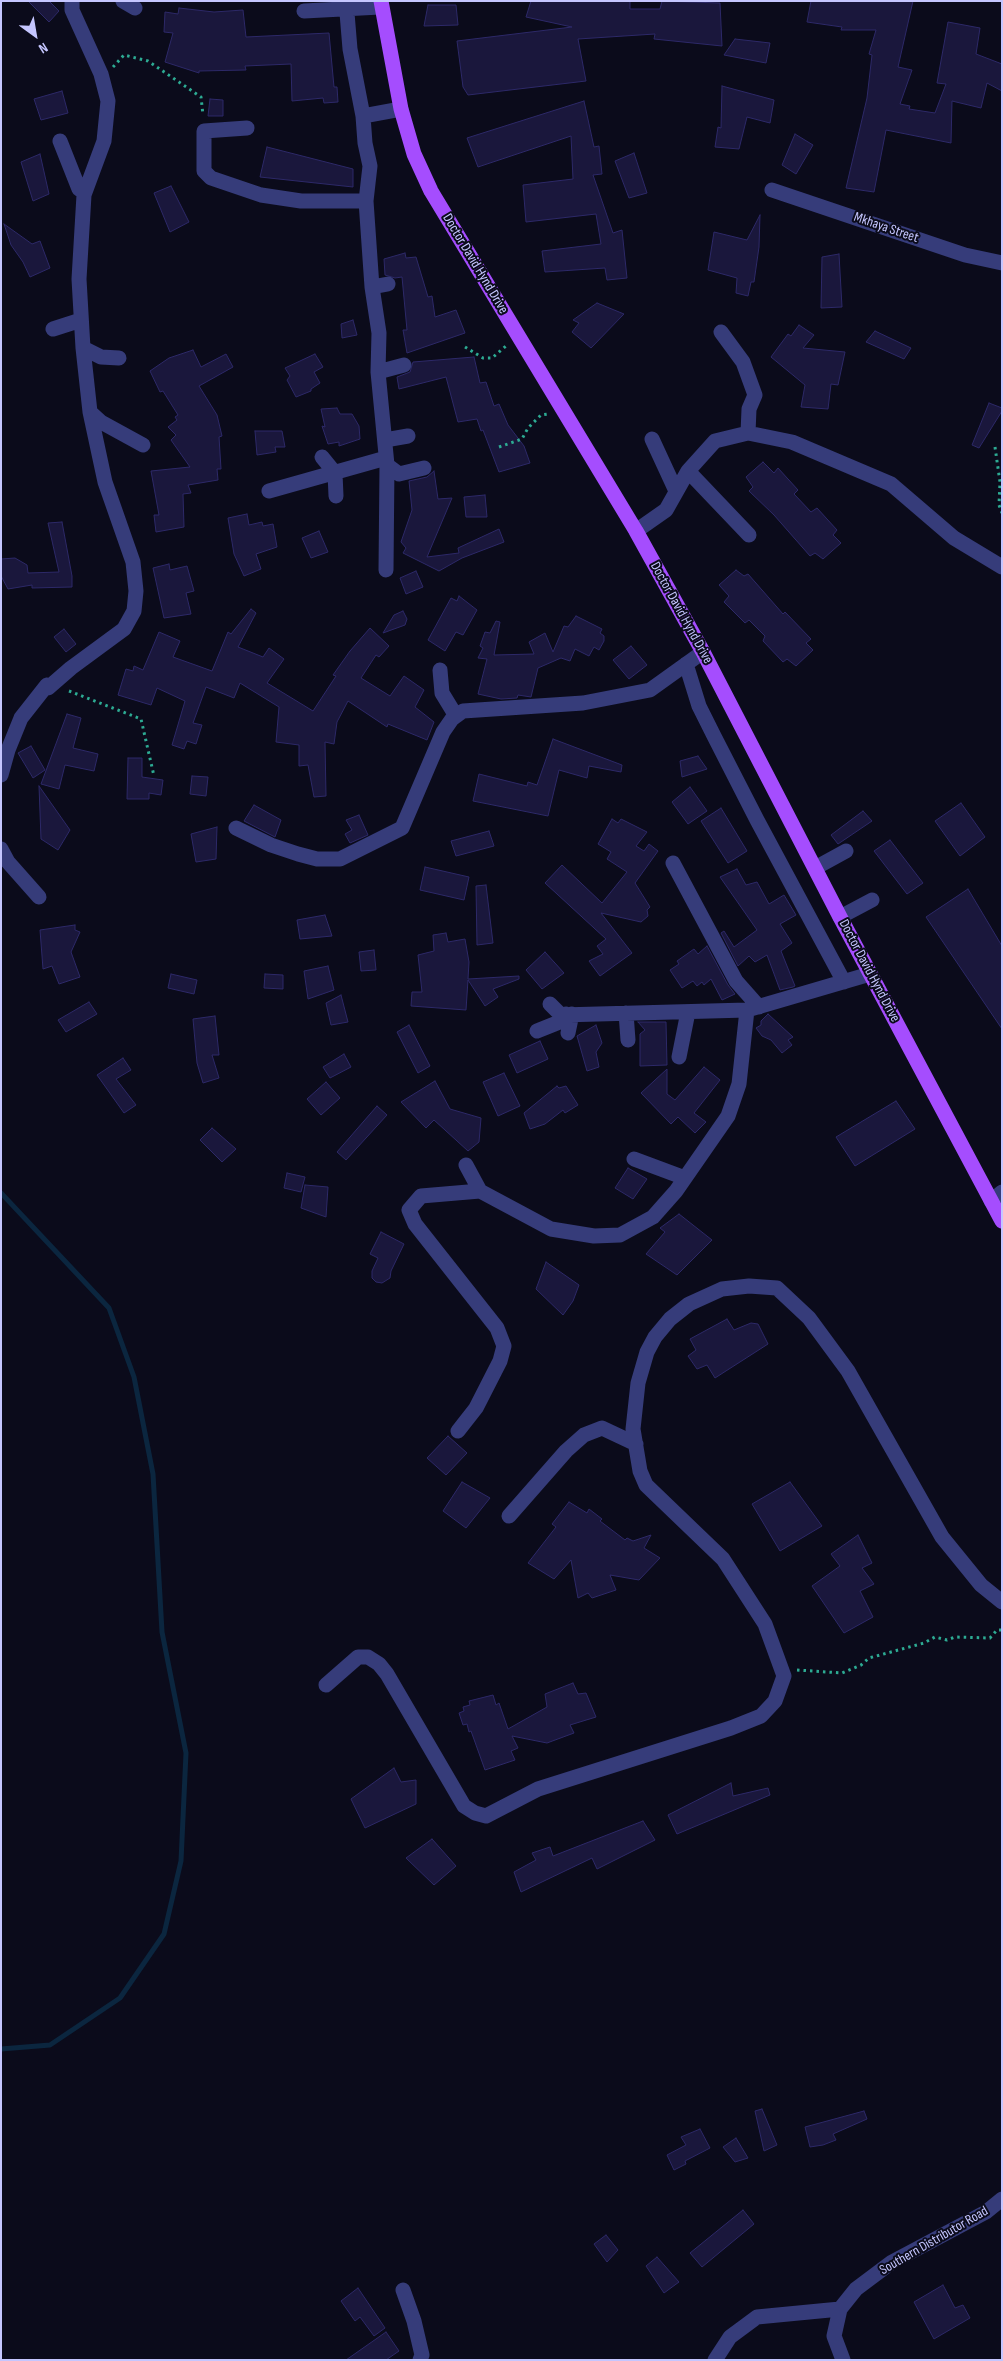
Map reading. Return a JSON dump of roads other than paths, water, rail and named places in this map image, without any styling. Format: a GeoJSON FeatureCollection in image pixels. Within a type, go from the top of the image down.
{"type":"FeatureCollection","features":[{"type":"Feature","properties":{"kind":"main road","name":"Doctor David Hynd Drive"},"geometry":{"type":"LineString","coordinates":[[380,4],[401,110],[414,154],[431,191],[636,531],[703,652],[870,974],[996,1196],[1002,1220]]}},
{"type":"Feature","properties":{"kind":"street"},"geometry":{"type":"LineString","coordinates":[[1,776],[8,750],[21,718],[47,685],[48,688],[87,655],[112,640],[124,628],[134,611],[136,591],[133,562],[105,482],[90,412],[83,348],[79,279],[85,192],[104,141],[108,101],[102,80],[72,10],[72,1]]}},
{"type":"Feature","properties":{"kind":"street"},"geometry":{"type":"LineString","coordinates":[[304,11],[347,5],[380,4]]}},
{"type":"Feature","properties":{"kind":"street"},"geometry":{"type":"LineString","coordinates":[[347,5],[350,49],[363,116],[365,143],[370,166],[366,201],[372,287],[385,334],[378,372],[389,499],[386,570]]}},
{"type":"Feature","properties":{"kind":"street"},"geometry":{"type":"LineString","coordinates":[[363,116],[401,110]]}},
{"type":"Feature","properties":{"kind":"street"},"geometry":{"type":"LineString","coordinates":[[247,128],[204,131],[204,171],[211,178],[261,195],[301,201],[366,201]]}},
{"type":"Feature","properties":{"kind":"street"},"geometry":{"type":"LineString","coordinates":[[60,141],[79,189],[85,192]]}},
{"type":"Feature","properties":{"kind":"street","name":"Mkhaya Street"},"geometry":{"type":"LineString","coordinates":[[772,190],[965,255],[1002,262]]}},
{"type":"Feature","properties":{"kind":"street"},"geometry":{"type":"LineString","coordinates":[[372,287],[388,284]]}},
{"type":"Feature","properties":{"kind":"street"},"geometry":{"type":"LineString","coordinates":[[53,329],[81,320]]}},
{"type":"Feature","properties":{"kind":"street"},"geometry":{"type":"LineString","coordinates":[[721,332],[743,362],[755,395],[749,409],[748,433]]}},
{"type":"Feature","properties":{"kind":"street"},"geometry":{"type":"LineString","coordinates":[[83,348],[102,357],[119,358]]}},
{"type":"Feature","properties":{"kind":"street"},"geometry":{"type":"LineString","coordinates":[[378,372],[404,365]]}},
{"type":"Feature","properties":{"kind":"street"},"geometry":{"type":"LineString","coordinates":[[90,412],[101,422],[143,445]]}},
{"type":"Feature","properties":{"kind":"street"},"geometry":{"type":"LineString","coordinates":[[636,531],[666,510],[688,471],[715,441],[748,433],[792,442],[891,484],[954,538],[1002,567]]}},
{"type":"Feature","properties":{"kind":"street"},"geometry":{"type":"LineString","coordinates":[[385,440],[408,436]]}},
{"type":"Feature","properties":{"kind":"street"},"geometry":{"type":"LineString","coordinates":[[652,439],[676,491]]}},
{"type":"Feature","properties":{"kind":"street"},"geometry":{"type":"LineString","coordinates":[[322,457],[335,472],[336,496]]}},
{"type":"Feature","properties":{"kind":"street"},"geometry":{"type":"LineString","coordinates":[[387,462],[399,474],[424,468]]}},
{"type":"Feature","properties":{"kind":"street"},"geometry":{"type":"LineString","coordinates":[[269,491],[335,472],[387,462]]}},
{"type":"Feature","properties":{"kind":"street"},"geometry":{"type":"LineString","coordinates":[[688,471],[749,535]]}},
{"type":"Feature","properties":{"kind":"street"},"geometry":{"type":"LineString","coordinates":[[236,828],[270,845],[317,859],[340,858],[402,828],[443,732],[456,716],[463,711],[547,703],[583,703],[650,690],[703,652]]}},
{"type":"Feature","properties":{"kind":"street"},"geometry":{"type":"LineString","coordinates":[[686,664],[700,706],[714,736],[844,982]]}},
{"type":"Feature","properties":{"kind":"street"},"geometry":{"type":"LineString","coordinates":[[440,670],[442,693],[456,716]]}},
{"type":"Feature","properties":{"kind":"street"},"geometry":{"type":"LineString","coordinates":[[1,849],[8,862],[39,897]]}},
{"type":"Feature","properties":{"kind":"street"},"geometry":{"type":"LineString","coordinates":[[815,868],[846,851]]}},
{"type":"Feature","properties":{"kind":"street"},"geometry":{"type":"LineString","coordinates":[[466,1165],[480,1191],[550,1229],[603,1236],[620,1235],[653,1217],[685,1178],[728,1116],[739,1084],[753,1009],[673,863]]}},
{"type":"Feature","properties":{"kind":"street"},"geometry":{"type":"LineString","coordinates":[[840,917],[872,900]]}},
{"type":"Feature","properties":{"kind":"street"},"geometry":{"type":"LineString","coordinates":[[550,1004],[566,1015],[753,1009],[870,974]]}},
{"type":"Feature","properties":{"kind":"street"},"geometry":{"type":"LineString","coordinates":[[679,1057],[688,1012]]}},
{"type":"Feature","properties":{"kind":"street"},"geometry":{"type":"LineString","coordinates":[[626,1013],[628,1040]]}},
{"type":"Feature","properties":{"kind":"street"},"geometry":{"type":"LineString","coordinates":[[537,1031],[562,1021],[566,1015]]}},
{"type":"Feature","properties":{"kind":"street"},"geometry":{"type":"LineString","coordinates":[[566,1015],[568,1033]]}},
{"type":"Feature","properties":{"kind":"street"},"geometry":{"type":"LineString","coordinates":[[634,1159],[685,1178]]}},
{"type":"Feature","properties":{"kind":"street"},"geometry":{"type":"LineString","coordinates":[[458,1431],[476,1408],[500,1361],[504,1346],[497,1328],[415,1224],[409,1210],[421,1196],[480,1191]]}},
{"type":"Feature","properties":{"kind":"street"},"geometry":{"type":"LineString","coordinates":[[326,1685],[358,1657],[368,1656],[379,1664],[464,1806],[475,1813],[486,1816],[538,1789],[731,1728],[761,1716],[775,1701],[784,1676],[765,1624],[723,1559],[646,1484],[640,1471],[633,1429],[638,1384],[647,1352],[655,1337],[670,1319],[689,1304],[722,1289],[749,1286],[777,1288],[809,1318],[848,1371],[942,1537],[981,1585],[1002,1602]]}},
{"type":"Feature","properties":{"kind":"street"},"geometry":{"type":"LineString","coordinates":[[509,1516],[566,1450],[584,1435],[602,1428],[636,1444]]}},
{"type":"Feature","properties":{"kind":"street","name":"Southern Distributor Road"},"geometry":{"type":"LineString","coordinates":[[843,2360],[834,2336],[840,2309],[856,2289],[892,2262],[986,2212],[1002,2199]]}},
{"type":"Feature","properties":{"kind":"street"},"geometry":{"type":"LineString","coordinates":[[403,2290],[414,2321],[422,2355],[420,2360]]}},
{"type":"Feature","properties":{"kind":"street"},"geometry":{"type":"LineString","coordinates":[[716,2360],[730,2337],[757,2318],[840,2309]]}},
{"type":"Feature","properties":{"kind":"waterway"},"geometry":{"type":"LineString","coordinates":[[1,1193],[109,1308],[134,1377],[153,1474],[162,1632],[186,1753],[181,1861],[164,1934],[120,1998],[50,2045],[1,2049]]}}]}
